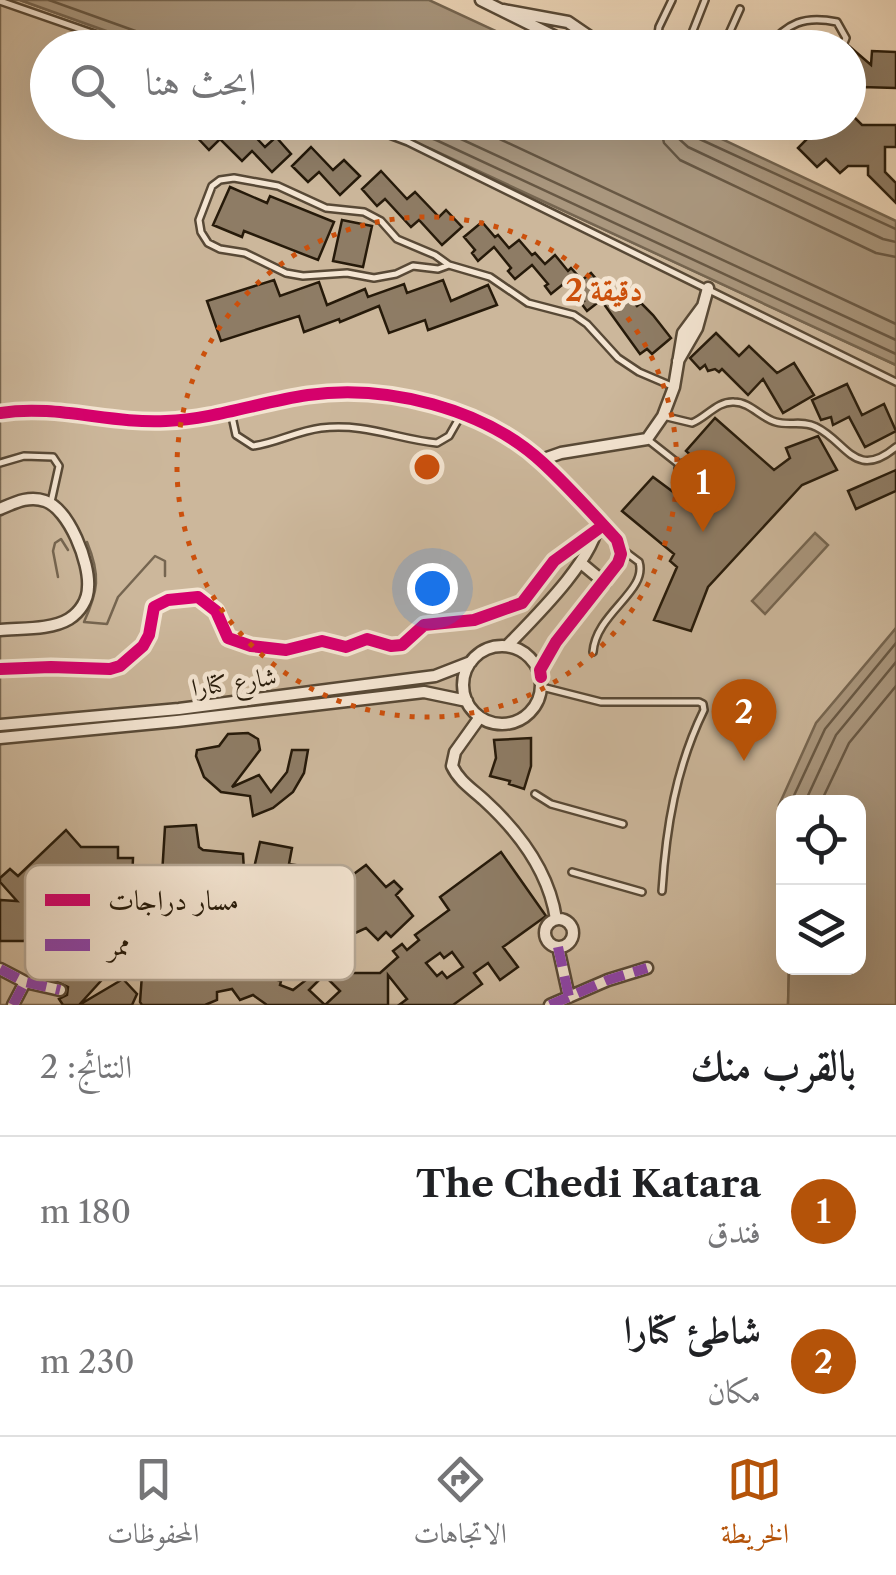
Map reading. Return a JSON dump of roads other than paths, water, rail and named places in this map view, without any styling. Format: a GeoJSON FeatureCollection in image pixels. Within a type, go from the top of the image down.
{"type":"FeatureCollection","features":[{"type":"Feature","properties":{"kind":"street"},"geometry":{"type":"LineString","coordinates":[[482,0],[543,30]]}},
{"type":"Feature","properties":{"kind":"street"},"geometry":{"type":"LineString","coordinates":[[503,10],[568,22],[580,29]]}},
{"type":"Feature","properties":{"kind":"street"},"geometry":{"type":"LineString","coordinates":[[541,460],[647,439],[663,416],[674,387],[683,333],[703,306],[708,288]]}},
{"type":"Feature","properties":{"kind":"street"},"geometry":{"type":"LineString","coordinates":[[0,414],[40,410],[147,422],[231,412],[311,394],[359,392],[407,399],[492,429],[541,460],[617,540],[620,549],[618,563],[556,642],[540,670],[541,682],[534,708],[517,721],[501,724],[480,717],[467,701],[463,681],[471,662],[486,649],[507,646],[530,658],[541,682]]}},
{"type":"Feature","properties":{"kind":"street"},"geometry":{"type":"LineString","coordinates":[[0,509],[28,499],[50,504],[70,523],[88,577],[85,602],[66,621],[0,630]]}},
{"type":"Feature","properties":{"kind":"street"},"geometry":{"type":"LineString","coordinates":[[507,646],[581,563],[595,539],[598,521]]}},
{"type":"Feature","properties":{"kind":"street"},"geometry":{"type":"LineString","coordinates":[[581,563],[605,582]]}},
{"type":"Feature","properties":{"kind":"street","name":"شارع كتارا"},"geometry":{"type":"LineString","coordinates":[[0,726],[168,711],[435,676],[471,662]]}},
{"type":"Feature","properties":{"kind":"street","name":"شارع كتارا"},"geometry":{"type":"LineString","coordinates":[[0,738],[178,722],[424,692],[467,701]]}},
{"type":"Feature","properties":{"kind":"street"},"geometry":{"type":"LineString","coordinates":[[480,717],[455,752],[454,772],[510,825],[548,884],[556,920]]}},
{"type":"Feature","properties":{"kind":"street"},"geometry":{"type":"LineString","coordinates":[[556,920],[567,922],[572,932],[568,943],[558,947],[548,942],[545,931],[556,920]]}},
{"type":"Feature","properties":{"kind":"street"},"geometry":{"type":"LineString","coordinates":[[558,947],[569,997]]}},
{"type":"Feature","properties":{"kind":"street"},"geometry":{"type":"LineString","coordinates":[[550,1005],[647,968]]}},
{"type":"Feature","properties":{"kind":"street"},"geometry":{"type":"LineString","coordinates":[[0,970],[25,982],[60,990]]}},
{"type":"Feature","properties":{"kind":"street"},"geometry":{"type":"LineString","coordinates":[[13,1005],[25,982]]}},
{"type":"Feature","properties":{"kind":"lane"},"geometry":{"type":"LineString","coordinates":[[658,30],[672,0]]}},
{"type":"Feature","properties":{"kind":"lane"},"geometry":{"type":"LineString","coordinates":[[696,30],[705,0]]}},
{"type":"Feature","properties":{"kind":"lane"},"geometry":{"type":"LineString","coordinates":[[0,1],[84,30]]}},
{"type":"Feature","properties":{"kind":"lane"},"geometry":{"type":"LineString","coordinates":[[729,30],[740,9]]}},
{"type":"Feature","properties":{"kind":"lane"},"geometry":{"type":"LineString","coordinates":[[785,30],[795,20],[808,18],[836,22],[841,30]]}},
{"type":"Feature","properties":{"kind":"lane"},"geometry":{"type":"LineString","coordinates":[[403,140],[896,382]]}},
{"type":"Feature","properties":{"kind":"lane"},"geometry":{"type":"LineString","coordinates":[[449,265],[438,270],[413,266],[374,278],[347,273],[294,275],[266,266],[245,253],[214,247],[202,232],[200,214],[212,186],[234,178],[283,188],[326,208],[364,212],[381,221],[397,239],[436,255],[449,265],[490,276],[528,303],[574,315],[588,324],[618,358],[674,387]]}},
{"type":"Feature","properties":{"kind":"lane"},"geometry":{"type":"LineString","coordinates":[[663,416],[692,423],[720,404],[740,402],[771,420],[814,426],[849,456],[861,460],[882,457],[896,447]]}},
{"type":"Feature","properties":{"kind":"lane"},"geometry":{"type":"LineString","coordinates":[[231,412],[236,435],[253,446],[291,434],[342,427],[378,430],[437,443],[448,436],[461,415]]}},
{"type":"Feature","properties":{"kind":"lane"},"geometry":{"type":"LineString","coordinates":[[647,439],[680,466]]}},
{"type":"Feature","properties":{"kind":"lane"},"geometry":{"type":"LineString","coordinates":[[0,462],[24,456],[53,456],[58,466],[50,504]]}},
{"type":"Feature","properties":{"kind":"lane"},"geometry":{"type":"LineString","coordinates":[[594,652],[599,628],[642,573],[636,557],[620,549]]}},
{"type":"Feature","properties":{"kind":"lane"},"geometry":{"type":"LineString","coordinates":[[541,682],[602,702],[703,704],[674,793],[665,840],[662,891]]}},
{"type":"Feature","properties":{"kind":"lane"},"geometry":{"type":"LineString","coordinates":[[535,794],[551,804],[623,824]]}},
{"type":"Feature","properties":{"kind":"lane"},"geometry":{"type":"LineString","coordinates":[[572,872],[642,892]]}},
{"type":"Feature","properties":{"kind":"water"},"geometry":{"type":"Polygon","coordinates":[[[20,0],[429,0],[493,30],[104,30],[20,0]]]}},
{"type":"Feature","properties":{"kind":"water"},"geometry":{"type":"Polygon","coordinates":[[[406,140],[724,140],[896,221],[896,365],[406,140]]]}},
{"type":"Feature","properties":{"kind":"water"},"geometry":{"type":"Polygon","coordinates":[[[815,533],[828,545],[765,614],[752,601],[815,533]]]}},
{"type":"Feature","properties":{"kind":"water"},"geometry":{"type":"Polygon","coordinates":[[[896,628],[896,1005],[788,1005],[789,975],[866,975],[866,795],[784,795],[816,723],[896,628]]]}},
{"type":"Feature","properties":{"kind":"waterway"},"geometry":{"type":"LineString","coordinates":[[58,577],[55,543],[61,539],[68,550]]}},
{"type":"Feature","properties":{"kind":"waterway"},"geometry":{"type":"LineString","coordinates":[[87,542],[96,583],[84,622],[107,624],[118,597],[155,556],[165,561],[165,576]]}},
{"type":"Feature","properties":{"kind":"place","name":"The Chedi Katara"},"geometry":{"type":"Point","coordinates":[703,532]}},
{"type":"Feature","properties":{"kind":"place","name":"شاطئ كتارا"},"geometry":{"type":"Point","coordinates":[744,761]}}]}
